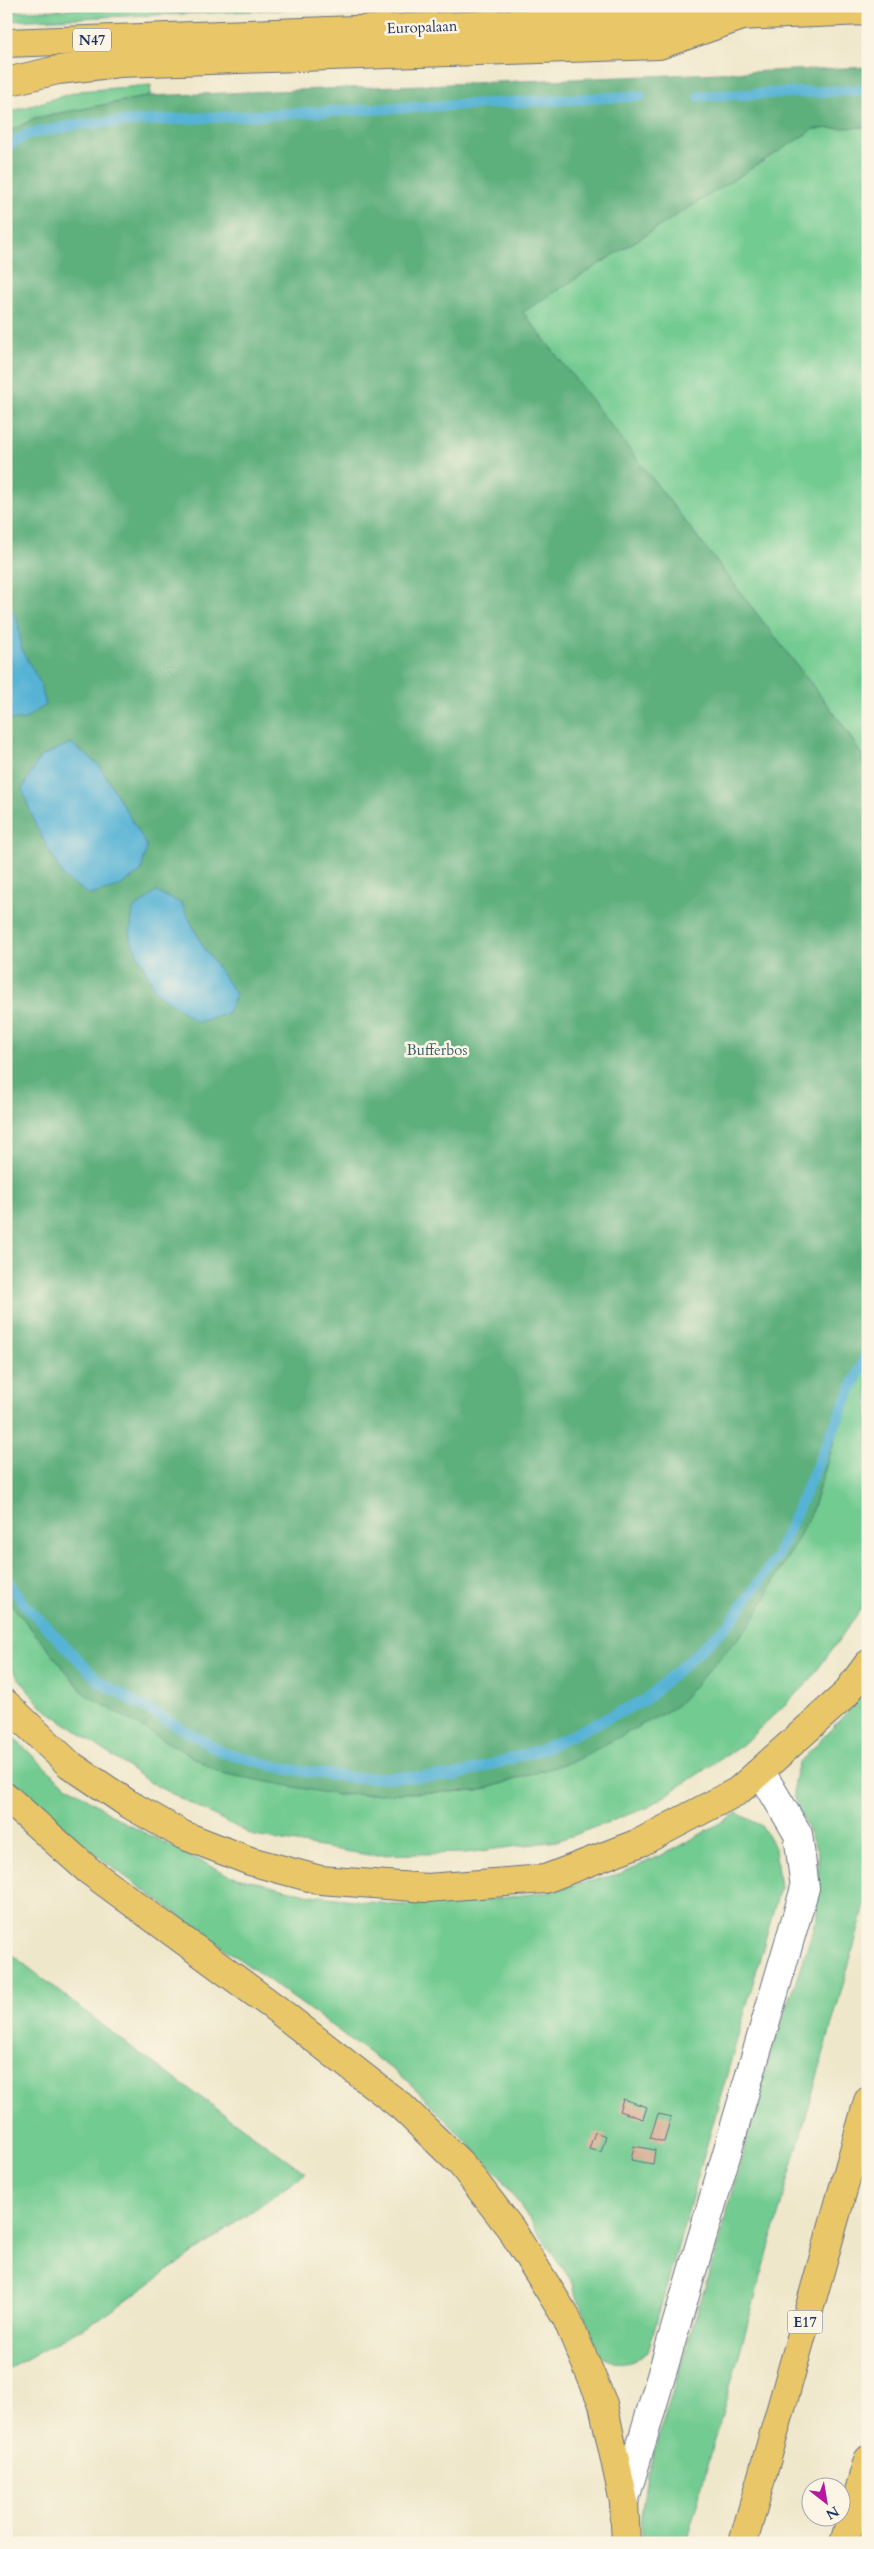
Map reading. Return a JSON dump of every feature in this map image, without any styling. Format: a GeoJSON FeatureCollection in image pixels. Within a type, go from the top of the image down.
{"type":"FeatureCollection","features":[{"type":"Feature","properties":{"kind":"main road","name":"Europalaan"},"geometry":{"type":"LineString","coordinates":[[6,43],[868,11]]}},
{"type":"Feature","properties":{"kind":"main road"},"geometry":{"type":"LineString","coordinates":[[6,82],[58,70],[119,63],[659,44],[746,16]]}},
{"type":"Feature","properties":{"kind":"main road"},"geometry":{"type":"LineString","coordinates":[[6,1704],[69,1764],[126,1803],[183,1835],[250,1861],[320,1880],[427,1888],[545,1879],[641,1842],[738,1791],[845,1695],[868,1664]]}},
{"type":"Feature","properties":{"kind":"main road"},"geometry":{"type":"LineString","coordinates":[[6,1797],[88,1870],[274,2007],[402,2107],[462,2165],[510,2229],[566,2317],[603,2404],[624,2502],[626,2543]]}},
{"type":"Feature","properties":{"kind":"main road","name":"E17"},"geometry":{"type":"LineString","coordinates":[[743,2543],[868,2101]]}},
{"type":"Feature","properties":{"kind":"main road"},"geometry":{"type":"LineString","coordinates":[[844,2543],[867,2466]]}},
{"type":"Feature","properties":{"kind":"lane"},"geometry":{"type":"LineString","coordinates":[[624,2502],[805,1888],[798,1834],[761,1772]]}},
{"type":"Feature","properties":{"kind":"green space"},"geometry":{"type":"Polygon","coordinates":[[[161,6],[375,6],[6,21],[6,12],[161,6]]]}},
{"type":"Feature","properties":{"kind":"green space","name":"Bufferbos"},"geometry":{"type":"Polygon","coordinates":[[[868,67],[868,127],[814,129],[523,312],[840,721],[868,765],[868,1335],[810,1516],[751,1624],[675,1707],[576,1760],[478,1791],[337,1795],[220,1773],[85,1694],[6,1598],[6,133],[35,118],[150,96],[868,67]]]}},
{"type":"Feature","properties":{"kind":"green space"},"geometry":{"type":"Polygon","coordinates":[[[151,85],[150,96],[35,118],[6,133],[6,113],[80,91],[151,85]]]}},
{"type":"Feature","properties":{"kind":"green space"},"geometry":{"type":"Polygon","coordinates":[[[868,127],[868,765],[840,721],[522,312],[814,129],[868,127]]]}},
{"type":"Feature","properties":{"kind":"green space"},"geometry":{"type":"Polygon","coordinates":[[[868,1335],[868,1599],[808,1683],[742,1745],[647,1808],[557,1841],[465,1853],[369,1855],[254,1836],[149,1782],[41,1706],[6,1662],[6,1598],[85,1694],[337,1795],[478,1791],[576,1760],[810,1516],[868,1335]]]}},
{"type":"Feature","properties":{"kind":"green space"},"geometry":{"type":"Polygon","coordinates":[[[868,1690],[868,1896],[686,2543],[642,2543],[640,2525],[647,2474],[717,2248],[767,2066],[817,1919],[818,1853],[794,1798],[794,1780],[799,1763],[868,1690]]]}},
{"type":"Feature","properties":{"kind":"green space"},"geometry":{"type":"Polygon","coordinates":[[[6,1731],[59,1780],[125,1823],[229,1875],[311,1895],[396,1905],[470,1902],[546,1892],[619,1874],[675,1849],[737,1813],[762,1826],[775,1848],[780,1888],[648,2352],[635,2360],[625,2363],[600,2355],[570,2279],[501,2178],[408,2081],[105,1862],[19,1789],[6,1774],[6,1731]]]}},
{"type":"Feature","properties":{"kind":"green space"},"geometry":{"type":"Polygon","coordinates":[[[6,1950],[139,2053],[306,2173],[100,2319],[6,2370],[6,1950]]]}},
{"type":"Feature","properties":{"kind":"water"},"geometry":{"type":"Polygon","coordinates":[[[6,606],[17,617],[22,650],[40,683],[46,705],[23,720],[6,719],[6,606]]]}},
{"type":"Feature","properties":{"kind":"water"},"geometry":{"type":"Polygon","coordinates":[[[71,743],[99,765],[147,846],[141,872],[118,887],[90,895],[64,878],[36,826],[22,789],[40,757],[71,743]]]}},
{"type":"Feature","properties":{"kind":"water"},"geometry":{"type":"Polygon","coordinates":[[[156,892],[181,903],[204,948],[236,994],[228,1013],[197,1022],[156,992],[130,938],[133,910],[156,892]]]}},
{"type":"Feature","properties":{"kind":"building"},"geometry":{"type":"Polygon","coordinates":[[[623,2099],[647,2107],[643,2119],[619,2111],[623,2099]]]}},
{"type":"Feature","properties":{"kind":"building"},"geometry":{"type":"Polygon","coordinates":[[[658,2114],[671,2117],[664,2142],[650,2138],[658,2114]]]}},
{"type":"Feature","properties":{"kind":"building"},"geometry":{"type":"Polygon","coordinates":[[[595,2132],[606,2136],[601,2152],[589,2149],[595,2132]]]}},
{"type":"Feature","properties":{"kind":"building"},"geometry":{"type":"Polygon","coordinates":[[[634,2146],[655,2150],[653,2164],[631,2160],[634,2146]]]}},
{"type":"Feature","properties":{"kind":"waterway"},"geometry":{"type":"LineString","coordinates":[[699,96],[868,90]]}},
{"type":"Feature","properties":{"kind":"waterway"},"geometry":{"type":"LineString","coordinates":[[6,147],[28,134],[81,124],[641,96]]}},
{"type":"Feature","properties":{"kind":"waterway"},"geometry":{"type":"LineString","coordinates":[[6,1579],[25,1605],[100,1682],[224,1753],[287,1769],[357,1778],[454,1776],[543,1749],[645,1700],[731,1622],[775,1560],[868,1351]]}}]}
